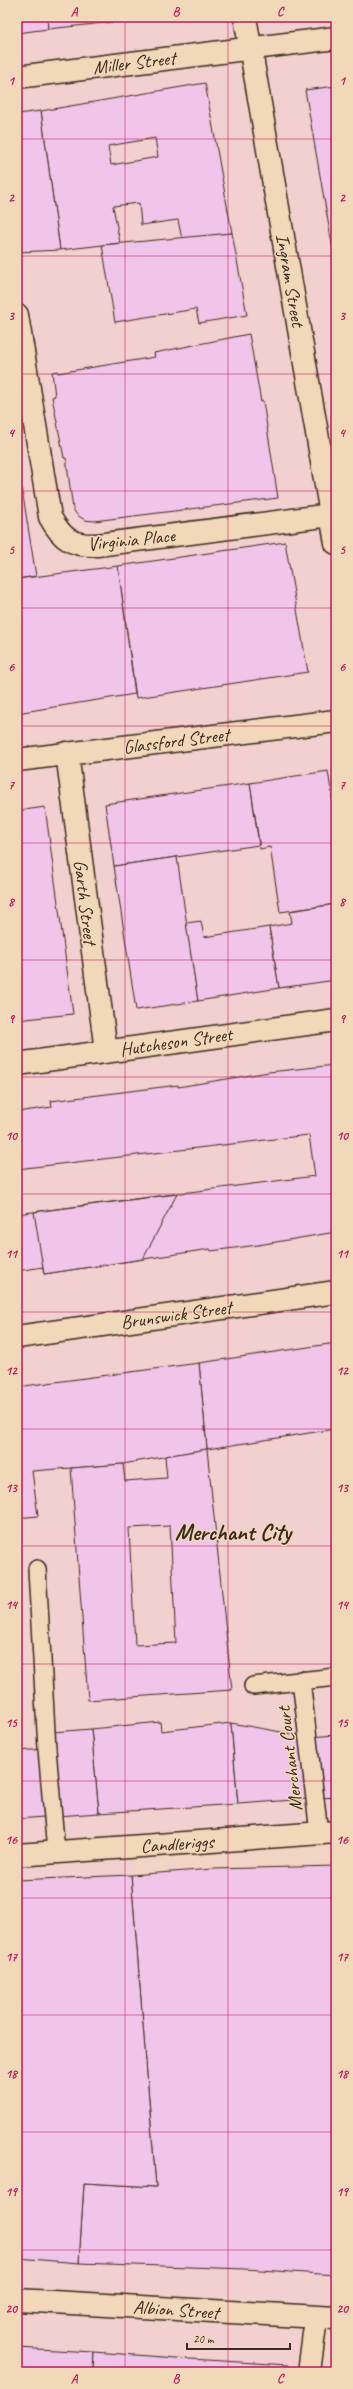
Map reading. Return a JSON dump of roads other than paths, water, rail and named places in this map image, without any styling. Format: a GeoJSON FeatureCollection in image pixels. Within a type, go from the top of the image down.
{"type":"FeatureCollection","features":[{"type":"Feature","properties":{"kind":"street","name":"Ingram Street"},"geometry":{"type":"LineString","coordinates":[[245,17],[327,441],[331,515],[336,544]]}},
{"type":"Feature","properties":{"kind":"street","name":"Miller Street"},"geometry":{"type":"LineString","coordinates":[[17,77],[336,38]]}},
{"type":"Feature","properties":{"kind":"street","name":"Virginia Place"},"geometry":{"type":"LineString","coordinates":[[17,316],[26,424],[50,517],[58,531],[80,546],[331,515]]}},
{"type":"Feature","properties":{"kind":"street","name":"Glassford Street"},"geometry":{"type":"LineString","coordinates":[[17,760],[336,722]]}},
{"type":"Feature","properties":{"kind":"street","name":"Garth Street"},"geometry":{"type":"LineString","coordinates":[[67,753],[106,1051]]}},
{"type":"Feature","properties":{"kind":"street","name":"Hutcheson Street"},"geometry":{"type":"LineString","coordinates":[[17,1064],[336,1020]]}},
{"type":"Feature","properties":{"kind":"street","name":"Brunswick Street"},"geometry":{"type":"LineString","coordinates":[[17,1337],[336,1292]]}},
{"type":"Feature","properties":{"kind":"street","name":"Candleriggs"},"geometry":{"type":"LineString","coordinates":[[17,1855],[327,1832]]}},
{"type":"Feature","properties":{"kind":"street","name":"Albion Street"},"geometry":{"type":"LineString","coordinates":[[17,2300],[326,2318]]}},
{"type":"Feature","properties":{"kind":"street"},"geometry":{"type":"LineString","coordinates":[[309,2372],[326,2318]]}},
{"type":"Feature","properties":{"kind":"lane"},"geometry":{"type":"LineString","coordinates":[[37,1569],[47,1749],[56,1852]]}},
{"type":"Feature","properties":{"kind":"lane","name":"Merchant Court"},"geometry":{"type":"LineString","coordinates":[[253,1686],[336,1677]]}},
{"type":"Feature","properties":{"kind":"lane","name":"Merchant Court"},"geometry":{"type":"LineString","coordinates":[[301,1680],[327,1832]]}},
{"type":"Feature","properties":{"kind":"district","name":"Merchant City"},"geometry":{"type":"Point","coordinates":[233,1532]}}]}
